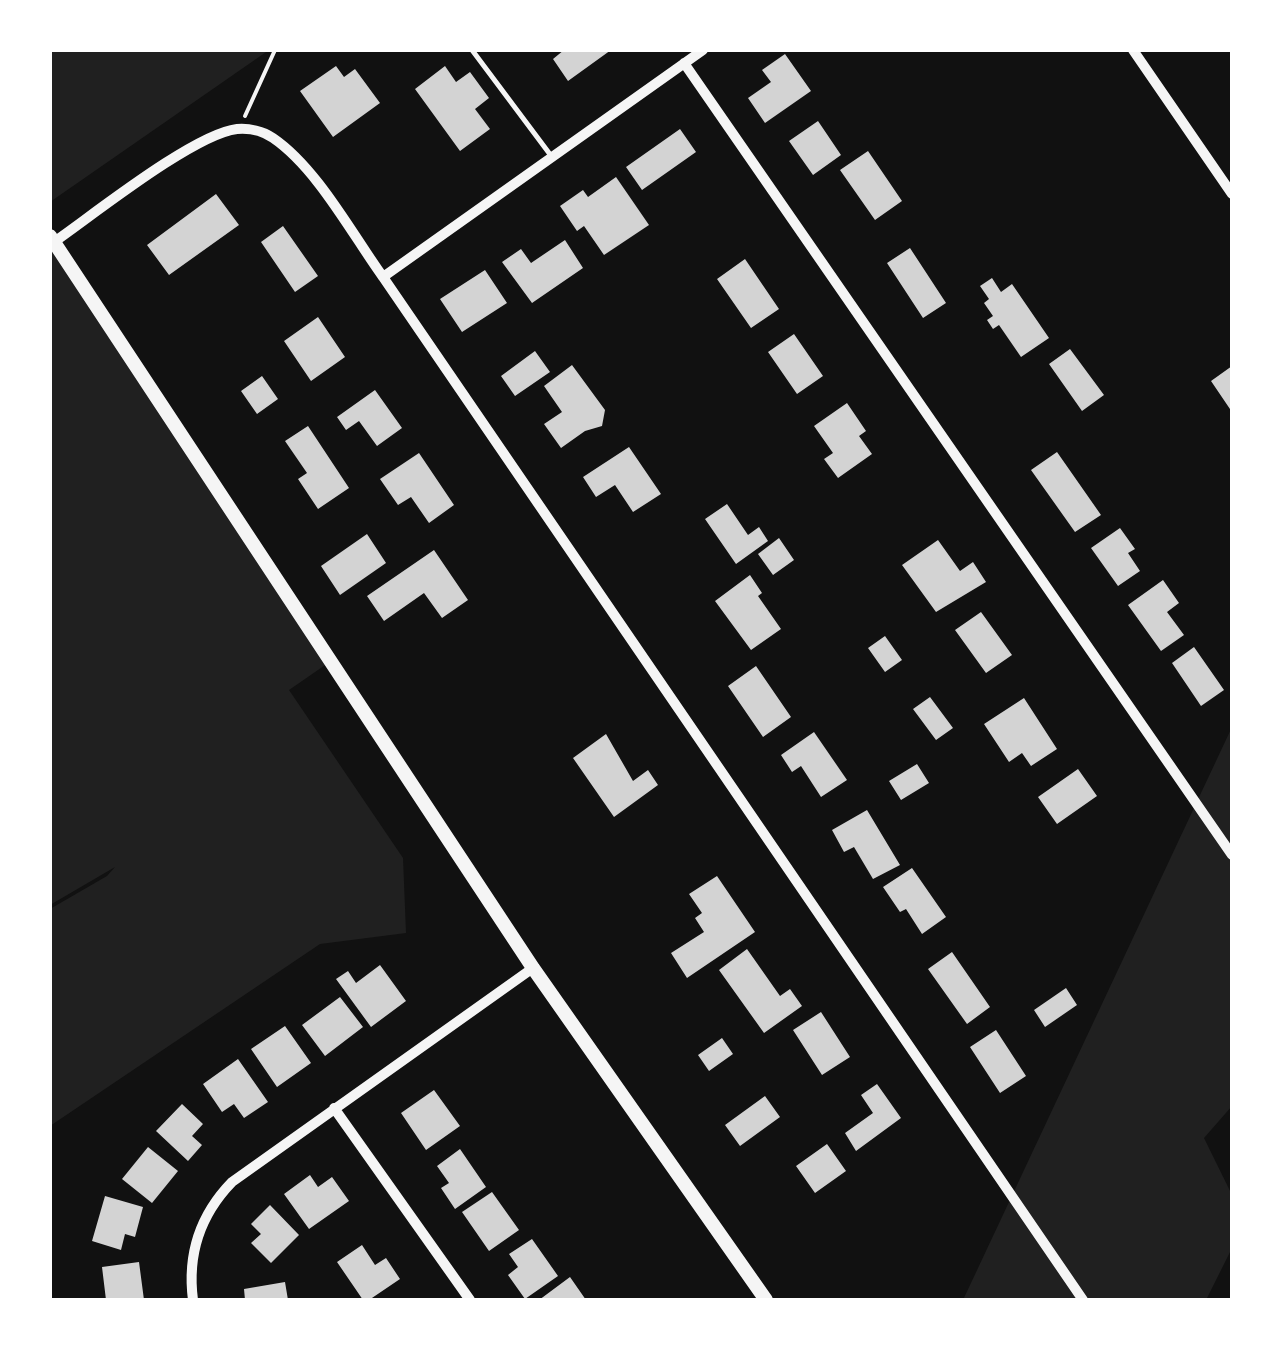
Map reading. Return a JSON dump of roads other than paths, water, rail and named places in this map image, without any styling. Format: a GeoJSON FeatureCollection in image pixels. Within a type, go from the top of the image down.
{"type":"FeatureCollection","features":[{"type":"Feature","properties":{"kind":"main road"},"geometry":{"type":"LineString","coordinates":[[52,239],[534,968],[766,1300]]}},
{"type":"Feature","properties":{"kind":"street"},"geometry":{"type":"LineString","coordinates":[[383,277],[703,50]]}},
{"type":"Feature","properties":{"kind":"street"},"geometry":{"type":"LineString","coordinates":[[1133,50],[1232,194]]}},
{"type":"Feature","properties":{"kind":"street"},"geometry":{"type":"LineString","coordinates":[[684,63],[1232,855]]}},
{"type":"Feature","properties":{"kind":"street"},"geometry":{"type":"LineString","coordinates":[[52,239],[209,138],[238,129],[262,133],[294,156],[383,277],[1083,1300]]}},
{"type":"Feature","properties":{"kind":"street"},"geometry":{"type":"LineString","coordinates":[[193,1300],[194,1248],[208,1211],[243,1172],[534,968]]}},
{"type":"Feature","properties":{"kind":"street"},"geometry":{"type":"LineString","coordinates":[[334,1108],[470,1300]]}},
{"type":"Feature","properties":{"kind":"lane"},"geometry":{"type":"LineString","coordinates":[[472,50],[552,157]]}}]}
